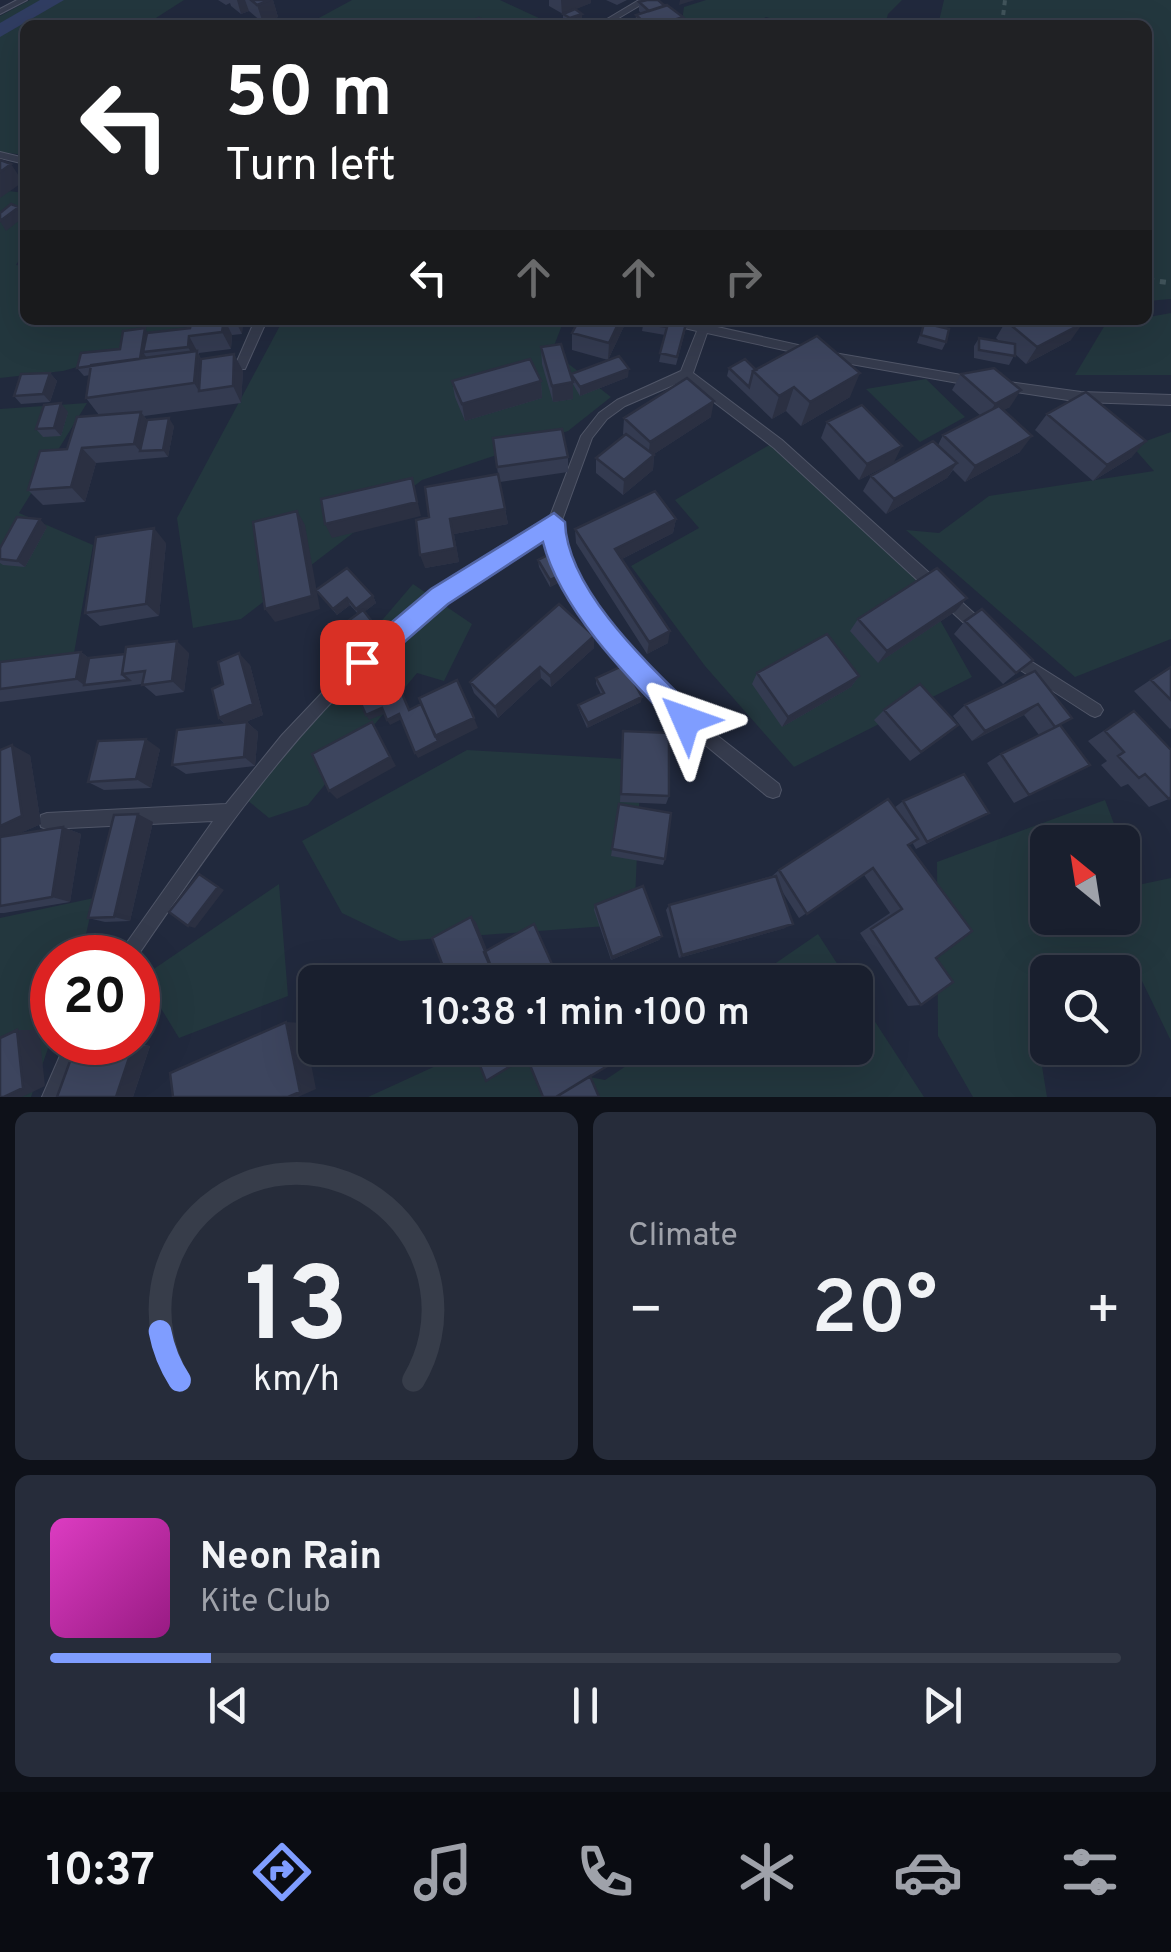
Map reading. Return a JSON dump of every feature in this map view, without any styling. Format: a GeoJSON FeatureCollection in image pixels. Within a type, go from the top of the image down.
{"type":"FeatureCollection","features":[{"type":"Feature","properties":{"kind":"lane"},"geometry":{"type":"LineString","coordinates":[[0,12],[23,0]]}},
{"type":"Feature","properties":{"kind":"lane"},"geometry":{"type":"LineString","coordinates":[[611,20],[645,0]]}},
{"type":"Feature","properties":{"kind":"lane"},"geometry":{"type":"LineString","coordinates":[[241,366],[259,325]]}},
{"type":"Feature","properties":{"kind":"lane"},"geometry":{"type":"LineString","coordinates":[[687,325],[873,364],[1033,391],[1171,400]]}},
{"type":"Feature","properties":{"kind":"lane"},"geometry":{"type":"LineString","coordinates":[[703,329],[686,374],[649,389],[603,416],[587,436],[554,522],[554,544],[562,565],[620,653],[686,720],[773,790]]}},
{"type":"Feature","properties":{"kind":"lane"},"geometry":{"type":"LineString","coordinates":[[686,374],[778,444],[1024,666],[1095,710]]}},
{"type":"Feature","properties":{"kind":"lane"},"geometry":{"type":"LineString","coordinates":[[141,935],[285,744],[401,626],[554,522]]}},
{"type":"Feature","properties":{"kind":"lane"},"geometry":{"type":"LineString","coordinates":[[47,821],[230,812]]}},
{"type":"Feature","properties":{"kind":"lane"},"geometry":{"type":"LineString","coordinates":[[52,1097],[66,1065]]}},
{"type":"Feature","properties":{"kind":"shaded area"},"geometry":{"type":"Polygon","coordinates":[[[30,0],[184,0],[153,20],[20,20],[20,154],[0,152],[0,16],[30,0]]]}},
{"type":"Feature","properties":{"kind":"shaded area"},"geometry":{"type":"Polygon","coordinates":[[[352,0],[500,0],[543,20],[316,20],[352,0]]]}},
{"type":"Feature","properties":{"kind":"shaded area"},"geometry":{"type":"Polygon","coordinates":[[[706,0],[902,0],[886,20],[682,20],[684,7],[706,0]]]}},
{"type":"Feature","properties":{"kind":"shaded area"},"geometry":{"type":"Polygon","coordinates":[[[944,0],[1171,0],[1171,299],[1152,301],[1152,20],[939,20],[944,0]]]}},
{"type":"Feature","properties":{"kind":"shaded area"},"geometry":{"type":"Polygon","coordinates":[[[0,190],[20,192],[20,258],[16,265],[20,265],[20,325],[190,325],[186,336],[63,371],[0,378],[0,190]]]}},
{"type":"Feature","properties":{"kind":"shaded area"},"geometry":{"type":"Polygon","coordinates":[[[1171,313],[1171,375],[1075,375],[1105,325],[1152,325],[1152,316],[1171,313]]]}},
{"type":"Feature","properties":{"kind":"shaded area"},"geometry":{"type":"Polygon","coordinates":[[[280,325],[562,325],[552,351],[611,397],[568,431],[422,480],[241,619],[193,628],[177,518],[280,325]]]}},
{"type":"Feature","properties":{"kind":"shaded area"},"geometry":{"type":"Polygon","coordinates":[[[926,379],[965,417],[920,442],[866,389],[926,379]]]}},
{"type":"Feature","properties":{"kind":"shaded area"},"geometry":{"type":"Polygon","coordinates":[[[87,403],[19,513],[93,545],[73,659],[0,667],[0,409],[87,403]]]}},
{"type":"Feature","properties":{"kind":"shaded area"},"geometry":{"type":"Polygon","coordinates":[[[1171,432],[1171,639],[1075,677],[906,530],[939,533],[989,496],[1154,471],[1132,446],[1171,432]]]}},
{"type":"Feature","properties":{"kind":"shaded area"},"geometry":{"type":"Polygon","coordinates":[[[771,444],[908,563],[972,677],[794,767],[705,666],[631,566],[699,528],[675,500],[771,444]]]}},
{"type":"Feature","properties":{"kind":"shaded area"},"geometry":{"type":"Polygon","coordinates":[[[413,584],[472,624],[444,681],[417,673],[308,805],[269,818],[236,791],[413,584]]]}},
{"type":"Feature","properties":{"kind":"shaded area"},"geometry":{"type":"Polygon","coordinates":[[[467,750],[641,760],[634,924],[400,941],[342,913],[302,841],[467,750]]]}},
{"type":"Feature","properties":{"kind":"shaded area"},"geometry":{"type":"Polygon","coordinates":[[[1105,800],[1115,825],[1037,825],[1105,800]]]}},
{"type":"Feature","properties":{"kind":"shaded area"},"geometry":{"type":"Polygon","coordinates":[[[1030,828],[1030,935],[1140,935],[1140,885],[1171,878],[1171,1041],[1140,977],[1140,955],[1030,955],[1030,1065],[1042,1065],[1047,1097],[973,1097],[938,1036],[937,862],[1030,828]]]}},
{"type":"Feature","properties":{"kind":"shaded area"},"geometry":{"type":"Polygon","coordinates":[[[279,884],[288,996],[179,1038],[160,1007],[160,965],[279,884]]]}},
{"type":"Feature","properties":{"kind":"shaded area"},"geometry":{"type":"Polygon","coordinates":[[[94,898],[86,935],[30,935],[30,1065],[42,1065],[31,1097],[0,1097],[0,918],[94,898]]]}},
{"type":"Feature","properties":{"kind":"shaded area"},"geometry":{"type":"Polygon","coordinates":[[[818,934],[838,965],[773,965],[818,934]]]}},
{"type":"Feature","properties":{"kind":"shaded area"},"geometry":{"type":"Polygon","coordinates":[[[873,1019],[924,1097],[368,1097],[438,1065],[527,1065],[605,1080],[628,1065],[873,1065],[873,1019]]]}},
{"type":"Feature","properties":{"kind":"building"},"geometry":{"type":"Polygon","coordinates":[[[658,0],[665,6],[649,11],[639,2],[658,0]]]}},
{"type":"Feature","properties":{"kind":"building"},"geometry":{"type":"Polygon","coordinates":[[[667,5],[683,17],[642,20],[636,15],[667,5]]]}},
{"type":"Feature","properties":{"kind":"building"},"geometry":{"type":"Polygon","coordinates":[[[575,9],[582,14],[570,18],[563,14],[575,9]]]}},
{"type":"Feature","properties":{"kind":"building"},"geometry":{"type":"Polygon","coordinates":[[[0,160],[11,164],[0,172],[0,160]]]}},
{"type":"Feature","properties":{"kind":"building"},"geometry":{"type":"Polygon","coordinates":[[[11,204],[19,207],[0,221],[0,213],[11,204]]]}},
{"type":"Feature","properties":{"kind":"building"},"geometry":{"type":"Polygon","coordinates":[[[223,325],[222,332],[189,336],[188,347],[143,352],[147,333],[223,325]]]}},
{"type":"Feature","properties":{"kind":"building"},"geometry":{"type":"Polygon","coordinates":[[[576,325],[618,325],[609,343],[572,333],[576,325]]]}},
{"type":"Feature","properties":{"kind":"building"},"geometry":{"type":"Polygon","coordinates":[[[655,325],[686,325],[677,357],[660,353],[667,327],[655,325]]]}},
{"type":"Feature","properties":{"kind":"building"},"geometry":{"type":"Polygon","coordinates":[[[924,325],[949,329],[946,342],[921,335],[924,325]]]}},
{"type":"Feature","properties":{"kind":"building"},"geometry":{"type":"Polygon","coordinates":[[[1011,325],[1079,325],[1037,347],[1011,325]]]}},
{"type":"Feature","properties":{"kind":"building"},"geometry":{"type":"Polygon","coordinates":[[[145,328],[140,359],[77,368],[81,353],[120,349],[123,331],[145,328]]]}},
{"type":"Feature","properties":{"kind":"building"},"geometry":{"type":"Polygon","coordinates":[[[817,336],[860,373],[810,402],[794,387],[779,396],[753,371],[817,336]]]}},
{"type":"Feature","properties":{"kind":"building"},"geometry":{"type":"Polygon","coordinates":[[[979,338],[1015,344],[1015,356],[979,350],[979,338]]]}},
{"type":"Feature","properties":{"kind":"building"},"geometry":{"type":"Polygon","coordinates":[[[561,344],[573,382],[552,386],[541,347],[561,344]]]}},
{"type":"Feature","properties":{"kind":"building"},"geometry":{"type":"Polygon","coordinates":[[[197,351],[194,383],[86,398],[91,365],[197,351]]]}},
{"type":"Feature","properties":{"kind":"building"},"geometry":{"type":"Polygon","coordinates":[[[234,354],[233,386],[199,391],[201,359],[234,354]]]}},
{"type":"Feature","properties":{"kind":"building"},"geometry":{"type":"Polygon","coordinates":[[[619,356],[629,369],[580,387],[571,374],[619,356]]]}},
{"type":"Feature","properties":{"kind":"building"},"geometry":{"type":"Polygon","coordinates":[[[530,359],[541,381],[462,404],[452,381],[530,359]]]}},
{"type":"Feature","properties":{"kind":"building"},"geometry":{"type":"Polygon","coordinates":[[[745,359],[756,370],[749,387],[729,368],[745,359]]]}},
{"type":"Feature","properties":{"kind":"building"},"geometry":{"type":"Polygon","coordinates":[[[994,368],[1021,390],[995,404],[961,374],[994,368]]]}},
{"type":"Feature","properties":{"kind":"building"},"geometry":{"type":"Polygon","coordinates":[[[50,373],[43,394],[14,396],[21,374],[50,373]]]}},
{"type":"Feature","properties":{"kind":"building"},"geometry":{"type":"Polygon","coordinates":[[[687,378],[714,401],[650,442],[624,418],[687,378]]]}},
{"type":"Feature","properties":{"kind":"building"},"geometry":{"type":"Polygon","coordinates":[[[1086,392],[1146,441],[1107,465],[1047,414],[1086,392]]]}},
{"type":"Feature","properties":{"kind":"building"},"geometry":{"type":"Polygon","coordinates":[[[61,403],[54,428],[36,429],[44,405],[61,403]]]}},
{"type":"Feature","properties":{"kind":"building"},"geometry":{"type":"Polygon","coordinates":[[[862,405],[902,446],[867,464],[827,422],[862,405]]]}},
{"type":"Feature","properties":{"kind":"building"},"geometry":{"type":"Polygon","coordinates":[[[999,406],[1032,436],[975,466],[943,435],[999,406]]]}},
{"type":"Feature","properties":{"kind":"building"},"geometry":{"type":"Polygon","coordinates":[[[141,412],[134,444],[82,448],[71,487],[28,490],[40,451],[67,449],[77,417],[141,412]]]}},
{"type":"Feature","properties":{"kind":"building"},"geometry":{"type":"Polygon","coordinates":[[[169,418],[163,450],[140,451],[147,420],[169,418]]]}},
{"type":"Feature","properties":{"kind":"building"},"geometry":{"type":"Polygon","coordinates":[[[562,429],[568,457],[497,467],[493,438],[562,429]]]}},
{"type":"Feature","properties":{"kind":"building"},"geometry":{"type":"Polygon","coordinates":[[[626,434],[654,455],[624,480],[596,458],[626,434]]]}},
{"type":"Feature","properties":{"kind":"building"},"geometry":{"type":"Polygon","coordinates":[[[933,441],[957,463],[894,499],[871,476],[933,441]]]}},
{"type":"Feature","properties":{"kind":"building"},"geometry":{"type":"Polygon","coordinates":[[[498,474],[505,509],[450,519],[455,548],[420,555],[416,520],[429,517],[425,487],[498,474]]]}},
{"type":"Feature","properties":{"kind":"building"},"geometry":{"type":"Polygon","coordinates":[[[412,478],[417,502],[325,524],[321,499],[412,478]]]}},
{"type":"Feature","properties":{"kind":"building"},"geometry":{"type":"Polygon","coordinates":[[[655,491],[676,519],[615,549],[670,631],[649,642],[575,529],[655,491]]]}},
{"type":"Feature","properties":{"kind":"building"},"geometry":{"type":"Polygon","coordinates":[[[297,511],[312,596],[265,609],[253,522],[297,511]]]}},
{"type":"Feature","properties":{"kind":"building"},"geometry":{"type":"Polygon","coordinates":[[[17,517],[40,519],[17,561],[0,559],[0,548],[17,517]]]}},
{"type":"Feature","properties":{"kind":"building"},"geometry":{"type":"Polygon","coordinates":[[[154,528],[146,604],[85,613],[96,537],[154,528]]]}},
{"type":"Feature","properties":{"kind":"building"},"geometry":{"type":"Polygon","coordinates":[[[556,551],[568,571],[550,580],[538,560],[556,551]]]}},
{"type":"Feature","properties":{"kind":"building"},"geometry":{"type":"Polygon","coordinates":[[[347,568],[373,596],[356,609],[347,598],[333,609],[316,590],[347,568]]]}},
{"type":"Feature","properties":{"kind":"building"},"geometry":{"type":"Polygon","coordinates":[[[937,568],[967,598],[887,651],[858,619],[937,568]]]}},
{"type":"Feature","properties":{"kind":"building"},"geometry":{"type":"Polygon","coordinates":[[[559,604],[594,636],[550,676],[540,667],[495,707],[470,682],[559,604]]]}},
{"type":"Feature","properties":{"kind":"building"},"geometry":{"type":"Polygon","coordinates":[[[982,609],[1033,660],[1016,673],[965,621],[982,609]]]}},
{"type":"Feature","properties":{"kind":"building"},"geometry":{"type":"Polygon","coordinates":[[[363,610],[374,624],[348,643],[337,629],[363,610]]]}},
{"type":"Feature","properties":{"kind":"building"},"geometry":{"type":"Polygon","coordinates":[[[827,634],[859,676],[788,717],[757,673],[827,634]]]}},
{"type":"Feature","properties":{"kind":"building"},"geometry":{"type":"Polygon","coordinates":[[[177,641],[172,681],[142,685],[145,671],[122,674],[126,647],[177,641]]]}},
{"type":"Feature","properties":{"kind":"building"},"geometry":{"type":"Polygon","coordinates":[[[81,652],[76,679],[0,689],[0,662],[81,652]]]}},
{"type":"Feature","properties":{"kind":"building"},"geometry":{"type":"Polygon","coordinates":[[[239,653],[253,704],[219,718],[212,689],[223,684],[218,662],[239,653]]]}},
{"type":"Feature","properties":{"kind":"building"},"geometry":{"type":"Polygon","coordinates":[[[125,654],[122,674],[129,680],[84,685],[89,658],[125,654]]]}},
{"type":"Feature","properties":{"kind":"building"},"geometry":{"type":"Polygon","coordinates":[[[624,665],[642,697],[588,723],[578,705],[604,693],[596,678],[624,665]]]}},
{"type":"Feature","properties":{"kind":"building"},"geometry":{"type":"Polygon","coordinates":[[[1171,667],[1171,700],[1151,680],[1171,667]]]}},
{"type":"Feature","properties":{"kind":"building"},"geometry":{"type":"Polygon","coordinates":[[[1035,671],[1072,718],[1055,727],[1038,704],[985,731],[965,705],[1035,671]]]}},
{"type":"Feature","properties":{"kind":"building"},"geometry":{"type":"Polygon","coordinates":[[[395,677],[409,710],[421,704],[438,741],[415,753],[399,714],[387,720],[382,708],[366,715],[357,695],[395,677]]]}},
{"type":"Feature","properties":{"kind":"building"},"geometry":{"type":"Polygon","coordinates":[[[457,680],[474,718],[435,736],[419,698],[457,680]]]}},
{"type":"Feature","properties":{"kind":"building"},"geometry":{"type":"Polygon","coordinates":[[[920,684],[958,725],[921,752],[884,710],[920,684]]]}},
{"type":"Feature","properties":{"kind":"building"},"geometry":{"type":"Polygon","coordinates":[[[1134,711],[1171,750],[1169,799],[1145,774],[1139,778],[1118,756],[1124,752],[1105,731],[1134,711]]]}},
{"type":"Feature","properties":{"kind":"building"},"geometry":{"type":"Polygon","coordinates":[[[247,722],[244,757],[172,765],[177,730],[247,722]]]}},
{"type":"Feature","properties":{"kind":"building"},"geometry":{"type":"Polygon","coordinates":[[[372,722],[390,757],[329,791],[312,754],[372,722]]]}},
{"type":"Feature","properties":{"kind":"building"},"geometry":{"type":"Polygon","coordinates":[[[1060,725],[1090,765],[1029,795],[1001,754],[1060,725]]]}},
{"type":"Feature","properties":{"kind":"building"},"geometry":{"type":"Polygon","coordinates":[[[623,731],[669,733],[669,796],[621,794],[623,731]]]}},
{"type":"Feature","properties":{"kind":"building"},"geometry":{"type":"Polygon","coordinates":[[[146,739],[136,779],[88,782],[98,741],[146,739]]]}},
{"type":"Feature","properties":{"kind":"building"},"geometry":{"type":"Polygon","coordinates":[[[12,745],[22,816],[0,826],[0,750],[12,745]]]}},
{"type":"Feature","properties":{"kind":"building"},"geometry":{"type":"Polygon","coordinates":[[[964,774],[989,813],[927,842],[903,801],[964,774]]]}},
{"type":"Feature","properties":{"kind":"building"},"geometry":{"type":"Polygon","coordinates":[[[888,799],[918,839],[908,845],[972,931],[936,958],[953,982],[921,1005],[871,929],[902,909],[873,868],[807,914],[779,870],[888,799]]]}},
{"type":"Feature","properties":{"kind":"building"},"geometry":{"type":"Polygon","coordinates":[[[619,804],[671,813],[665,859],[612,849],[619,804]]]}},
{"type":"Feature","properties":{"kind":"building"},"geometry":{"type":"Polygon","coordinates":[[[138,814],[114,917],[88,918],[114,815],[138,814]]]}},
{"type":"Feature","properties":{"kind":"building"},"geometry":{"type":"Polygon","coordinates":[[[63,827],[52,897],[0,906],[0,837],[63,827]]]}},
{"type":"Feature","properties":{"kind":"building"},"geometry":{"type":"Polygon","coordinates":[[[199,874],[218,887],[188,926],[169,912],[199,874]]]}},
{"type":"Feature","properties":{"kind":"building"},"geometry":{"type":"Polygon","coordinates":[[[776,876],[793,924],[682,955],[669,905],[776,876]]]}},
{"type":"Feature","properties":{"kind":"building"},"geometry":{"type":"Polygon","coordinates":[[[643,886],[662,936],[612,957],[595,905],[643,886]]]}},
{"type":"Feature","properties":{"kind":"building"},"geometry":{"type":"Polygon","coordinates":[[[471,917],[490,965],[442,965],[432,938],[471,917]]]}},
{"type":"Feature","properties":{"kind":"building"},"geometry":{"type":"Polygon","coordinates":[[[534,924],[552,965],[490,965],[484,952],[534,924]]]}},
{"type":"Feature","properties":{"kind":"building"},"geometry":{"type":"Polygon","coordinates":[[[286,1022],[300,1092],[288,1097],[173,1097],[170,1073],[286,1022]]]}},
{"type":"Feature","properties":{"kind":"building"},"geometry":{"type":"Polygon","coordinates":[[[17,1030],[23,1088],[0,1097],[0,1038],[17,1030]]]}},
{"type":"Feature","properties":{"kind":"building"},"geometry":{"type":"Polygon","coordinates":[[[69,1065],[127,1065],[116,1097],[57,1097],[69,1065]]]}},
{"type":"Feature","properties":{"kind":"building"},"geometry":{"type":"Polygon","coordinates":[[[480,1065],[512,1065],[486,1081],[480,1065]]]}},
{"type":"Feature","properties":{"kind":"building"},"geometry":{"type":"Polygon","coordinates":[[[530,1065],[609,1065],[556,1097],[543,1097],[530,1065]]]}},
{"type":"Feature","properties":{"kind":"building"},"geometry":{"type":"Polygon","coordinates":[[[590,1076],[599,1097],[556,1097],[590,1076]]]}},
{"type":"Feature","properties":{"kind":"waterway"},"geometry":{"type":"LineString","coordinates":[[0,31],[54,0]]}},
{"type":"Feature","properties":{"kind":"route"},"geometry":{"type":"LineString","coordinates":[[362,662],[439,597],[554,522],[554,544],[562,565],[620,653],[686,720]]}}]}
